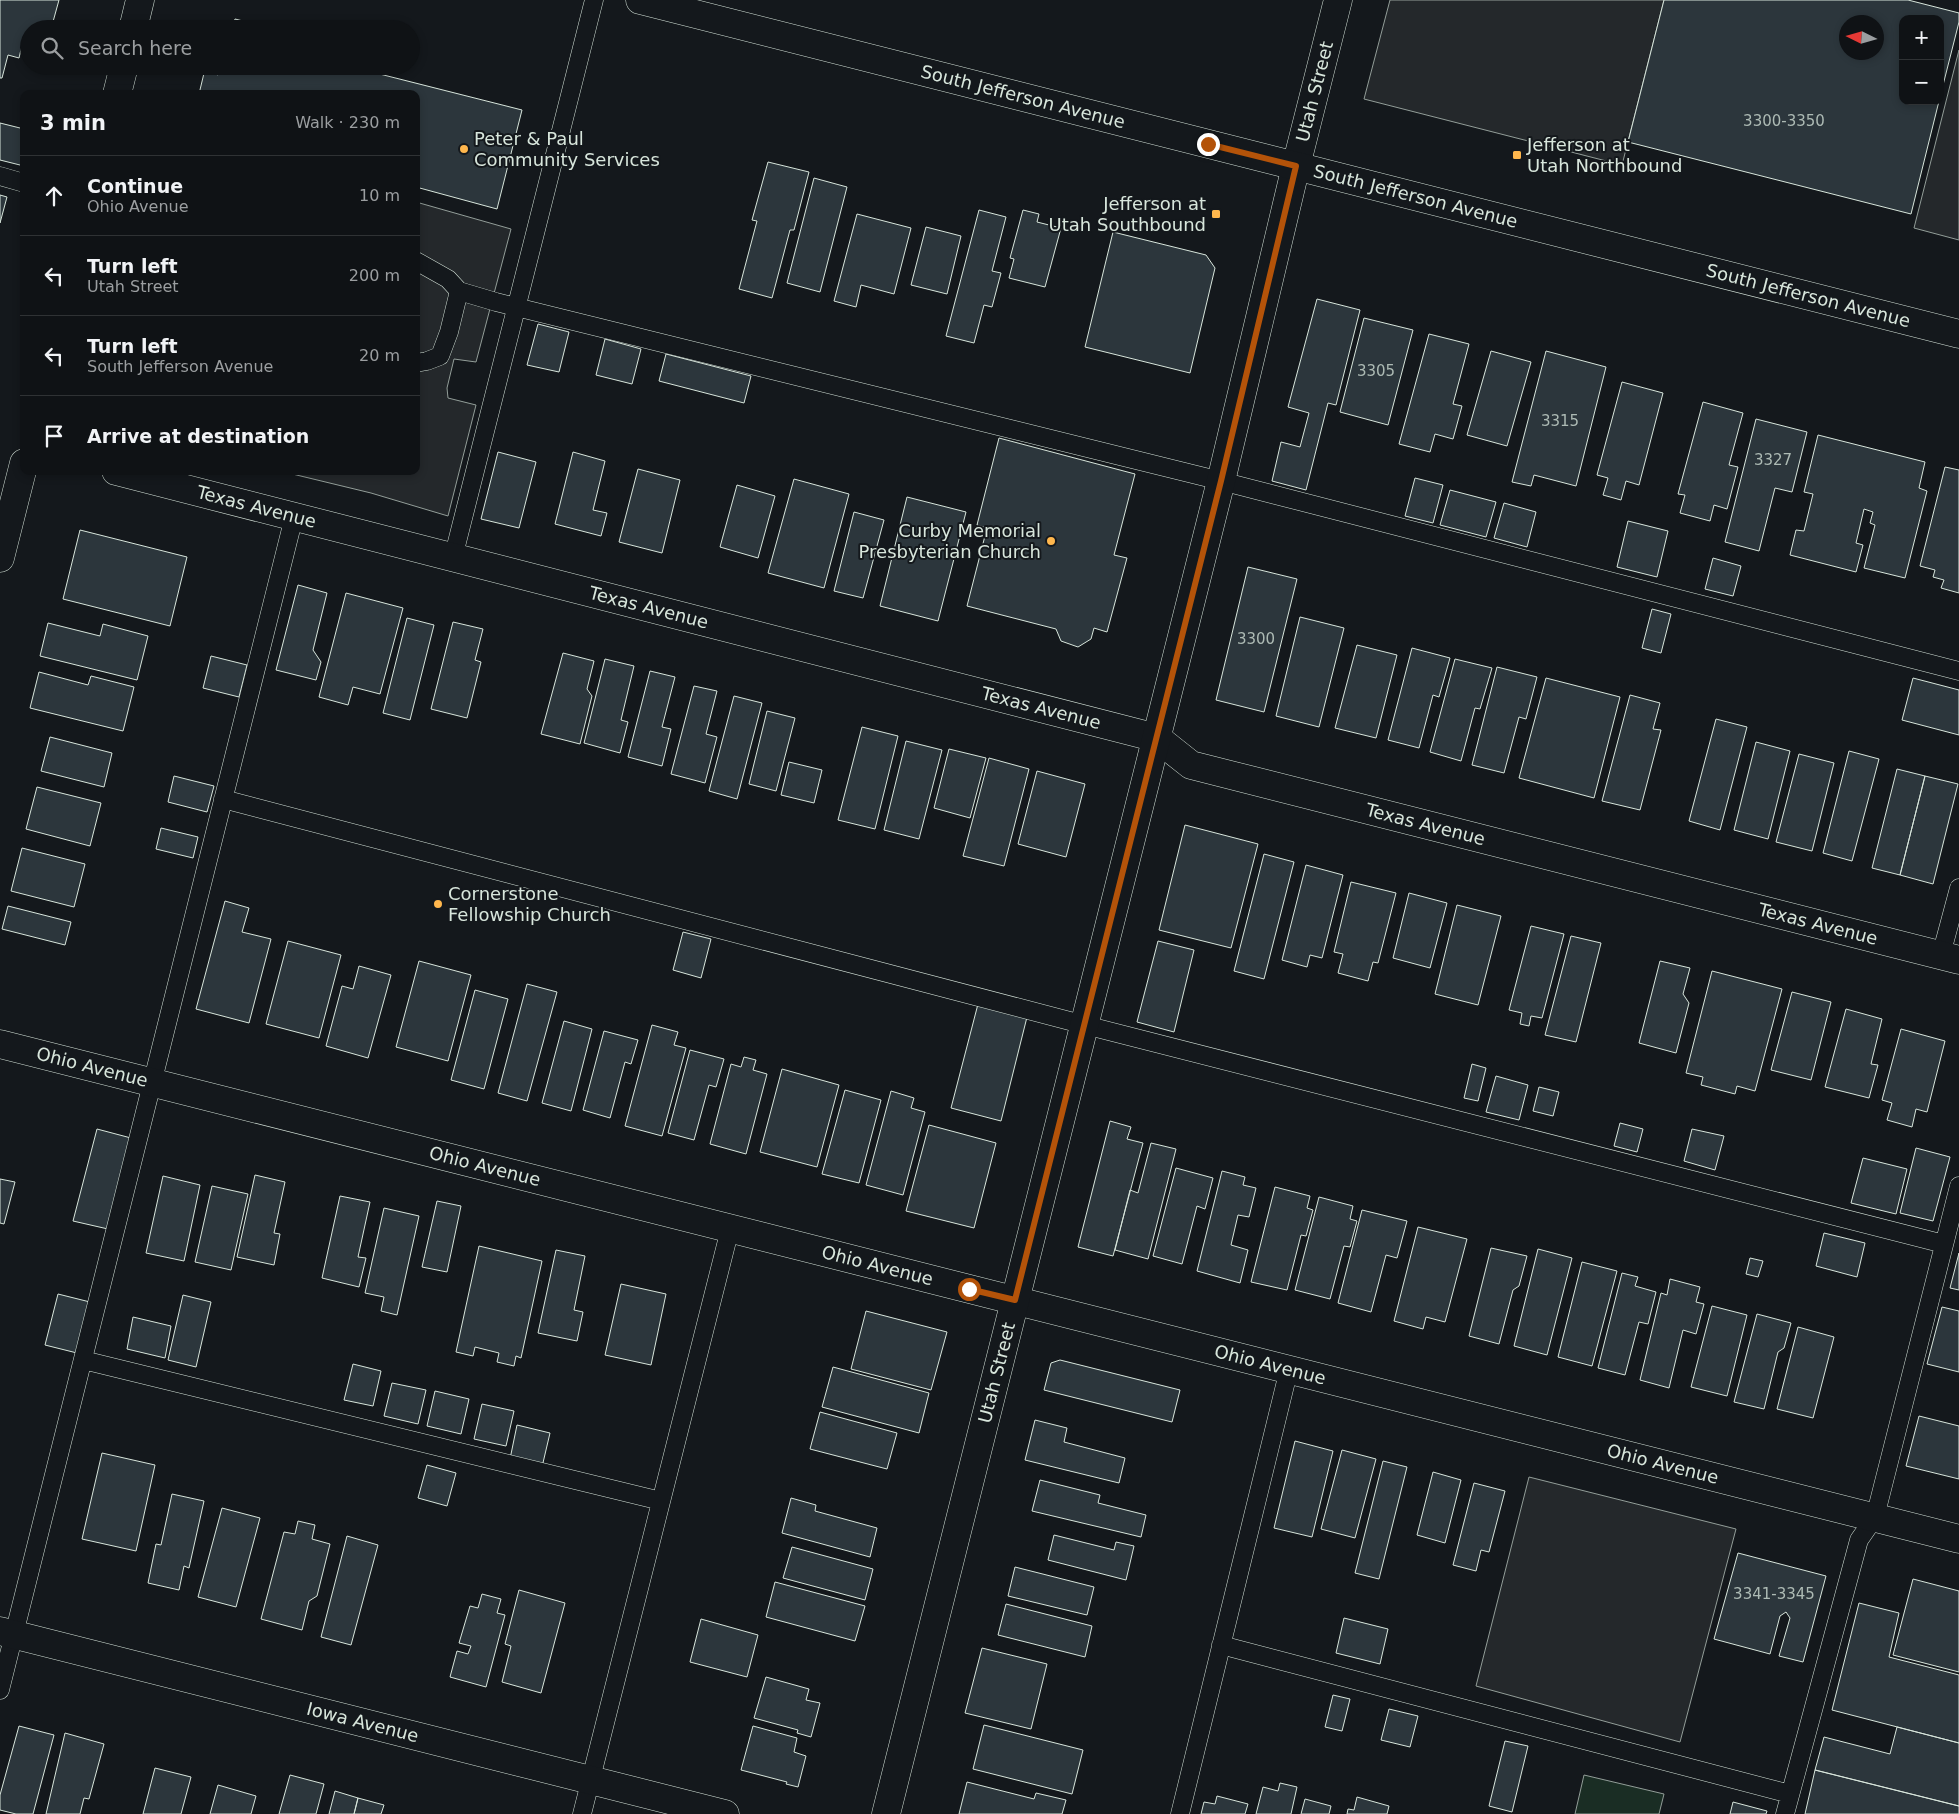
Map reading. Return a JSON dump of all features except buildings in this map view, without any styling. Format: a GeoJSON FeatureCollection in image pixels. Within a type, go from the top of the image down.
{"type":"FeatureCollection","features":[{"type":"Feature","properties":{"kind":"street"},"geometry":{"type":"LineString","coordinates":[[135,20],[140,0]]}},
{"type":"Feature","properties":{"kind":"street","name":"South Jefferson Avenue"},"geometry":{"type":"LineString","coordinates":[[640,0],[1959,334]]}},
{"type":"Feature","properties":{"kind":"street","name":"Utah Street"},"geometry":{"type":"LineString","coordinates":[[886,1814],[1157,738],[1338,0]]}},
{"type":"Feature","properties":{"kind":"street"},"geometry":{"type":"LineString","coordinates":[[118,90],[122,75]]}},
{"type":"Feature","properties":{"kind":"street"},"geometry":{"type":"LineString","coordinates":[[0,459],[20,463]]}},
{"type":"Feature","properties":{"kind":"street"},"geometry":{"type":"LineString","coordinates":[[0,558],[21,475]]}},
{"type":"Feature","properties":{"kind":"street","name":"Texas Avenue"},"geometry":{"type":"LineString","coordinates":[[131,475],[1157,738],[1191,765],[1950,958]]}},
{"type":"Feature","properties":{"kind":"street","name":"Ohio Avenue"},"geometry":{"type":"LineString","coordinates":[[0,1044],[1959,1539]]}},
{"type":"Feature","properties":{"kind":"street","name":"Iowa Avenue"},"geometry":{"type":"LineString","coordinates":[[7,1632],[725,1814]]}},
{"type":"Feature","properties":{"kind":"lane"},"geometry":{"type":"LineString","coordinates":[[453,558],[594,0]]}},
{"type":"Feature","properties":{"kind":"lane"},"geometry":{"type":"LineString","coordinates":[[0,176],[20,182]]}},
{"type":"Feature","properties":{"kind":"lane"},"geometry":{"type":"LineString","coordinates":[[420,263],[448,279],[459,291],[517,308],[1221,481],[1959,671]]}},
{"type":"Feature","properties":{"kind":"lane"},"geometry":{"type":"LineString","coordinates":[[420,362],[428,361],[440,356],[449,332],[459,291]]}},
{"type":"Feature","properties":{"kind":"lane"},"geometry":{"type":"LineString","coordinates":[[0,1690],[7,1632],[83,1360],[294,517]]}},
{"type":"Feature","properties":{"kind":"lane"},"geometry":{"type":"LineString","coordinates":[[223,800],[1085,1025],[1944,1244]]}},
{"type":"Feature","properties":{"kind":"lane"},"geometry":{"type":"LineString","coordinates":[[1950,958],[1959,888]]}},
{"type":"Feature","properties":{"kind":"lane"},"geometry":{"type":"LineString","coordinates":[[1785,1814],[1859,1540],[1875,1517],[1959,1186]]}},
{"type":"Feature","properties":{"kind":"lane"},"geometry":{"type":"LineString","coordinates":[[582,1814],[730,1229]]}},
{"type":"Feature","properties":{"kind":"lane"},"geometry":{"type":"LineString","coordinates":[[83,1360],[661,1501]]}},
{"type":"Feature","properties":{"kind":"lane"},"geometry":{"type":"LineString","coordinates":[[1180,1814],[1289,1369]]}},
{"type":"Feature","properties":{"kind":"lane"},"geometry":{"type":"LineString","coordinates":[[1222,1645],[1790,1794]]}},
{"type":"Feature","properties":{"kind":"green space"},"geometry":{"type":"Polygon","coordinates":[[[1584,1775],[1664,1794],[1659,1814],[1575,1814],[1584,1775]]]}},
{"type":"Feature","properties":{"kind":"shaded area"},"geometry":{"type":"Polygon","coordinates":[[[1390,0],[1664,0],[1622,165],[1364,99],[1390,0]]]}},
{"type":"Feature","properties":{"kind":"shaded area"},"geometry":{"type":"Polygon","coordinates":[[[1959,50],[1959,240],[1914,228],[1959,50]]]}},
{"type":"Feature","properties":{"kind":"shaded area"},"geometry":{"type":"Polygon","coordinates":[[[420,203],[511,229],[476,362],[454,359],[447,388],[448,398],[476,405],[448,516],[371,493],[297,475],[420,475],[420,203]]]}},
{"type":"Feature","properties":{"kind":"shaded area"},"geometry":{"type":"Polygon","coordinates":[[[1529,1477],[1736,1529],[1680,1742],[1476,1686],[1529,1477]]]}},
{"type":"Feature","properties":{"kind":"place","name":"Peter & Paul Community Services"},"geometry":{"type":"Point","coordinates":[464,149]}},
{"type":"Feature","properties":{"kind":"place","name":"Jefferson at Utah Northbound"},"geometry":{"type":"Point","coordinates":[1517,155]}},
{"type":"Feature","properties":{"kind":"place","name":"Jefferson at Utah Southbound"},"geometry":{"type":"Point","coordinates":[1216,214]}},
{"type":"Feature","properties":{"kind":"place","name":"Curby Memorial Presbyterian Church"},"geometry":{"type":"Point","coordinates":[1051,541]}},
{"type":"Feature","properties":{"kind":"place","name":"Cornerstone Fellowship Church"},"geometry":{"type":"Point","coordinates":[438,904]}},
{"type":"Feature","properties":{"kind":"route"},"geometry":{"type":"LineString","coordinates":[[969,1289],[1015,1300],[1221,481],[1296,166],[1208,144]]}}]}
